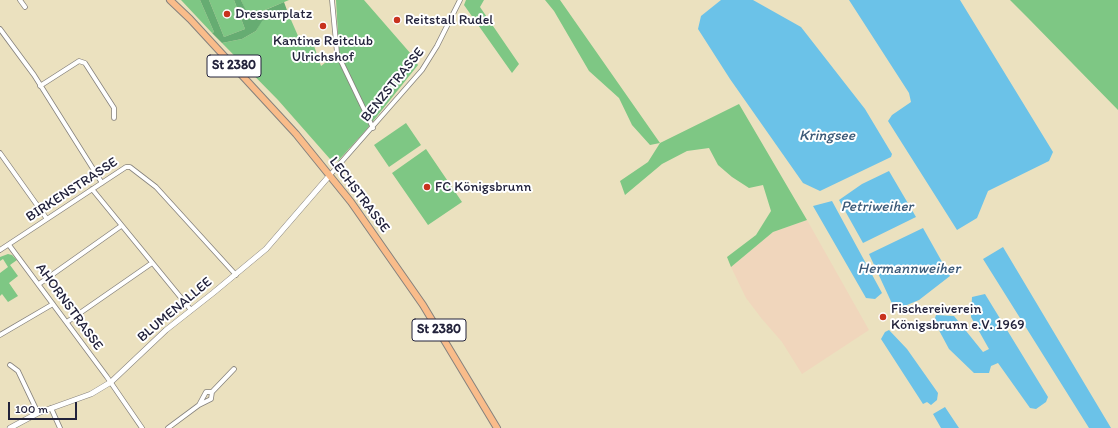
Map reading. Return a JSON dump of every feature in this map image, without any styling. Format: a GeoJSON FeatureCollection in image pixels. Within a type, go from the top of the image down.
{"type":"FeatureCollection","features":[{"type":"Feature","properties":{"kind":"main road","name":"LECHSTRASSE"},"geometry":{"type":"LineString","coordinates":[[170,0],[246,78],[330,175],[423,305],[497,428]]}},
{"type":"Feature","properties":{"kind":"street"},"geometry":{"type":"LineString","coordinates":[[20,0],[25,7]]}},
{"type":"Feature","properties":{"kind":"street"},"geometry":{"type":"LineString","coordinates":[[332,0],[337,53],[373,128]]}},
{"type":"Feature","properties":{"kind":"street","name":"BENZSTRASSE"},"geometry":{"type":"LineString","coordinates":[[330,175],[373,128],[422,70],[437,46],[460,0]]}},
{"type":"Feature","properties":{"kind":"street"},"geometry":{"type":"LineString","coordinates":[[0,29],[40,86],[102,183]]}},
{"type":"Feature","properties":{"kind":"street"},"geometry":{"type":"LineString","coordinates":[[40,86],[79,61],[86,63],[114,108],[114,118]]}},
{"type":"Feature","properties":{"kind":"street"},"geometry":{"type":"LineString","coordinates":[[0,153],[47,219]]}},
{"type":"Feature","properties":{"kind":"street","name":"BIRKENSTRASSE"},"geometry":{"type":"LineString","coordinates":[[0,250],[126,167],[130,167],[156,187],[236,275]]}},
{"type":"Feature","properties":{"kind":"street","name":"BLUMENALLEE"},"geometry":{"type":"LineString","coordinates":[[10,428],[38,413],[91,394],[111,382],[166,330],[236,275],[266,249],[330,175]]}},
{"type":"Feature","properties":{"kind":"street"},"geometry":{"type":"LineString","coordinates":[[92,189],[191,310]]}},
{"type":"Feature","properties":{"kind":"street"},"geometry":{"type":"LineString","coordinates":[[39,284],[121,226]]}},
{"type":"Feature","properties":{"kind":"street","name":"AHORNSTRASSE"},"geometry":{"type":"LineString","coordinates":[[9,244],[111,382],[142,428]]}},
{"type":"Feature","properties":{"kind":"street"},"geometry":{"type":"LineString","coordinates":[[67,322],[152,263]]}},
{"type":"Feature","properties":{"kind":"street"},"geometry":{"type":"LineString","coordinates":[[0,335],[53,304]]}},
{"type":"Feature","properties":{"kind":"street"},"geometry":{"type":"LineString","coordinates":[[10,364],[18,371],[38,413]]}},
{"type":"Feature","properties":{"kind":"street"},"geometry":{"type":"LineString","coordinates":[[168,428],[199,405],[211,399],[212,392],[234,369]]}},
{"type":"Feature","properties":{"kind":"street"},"geometry":{"type":"LineString","coordinates":[[199,405],[206,392],[212,392]]}},
{"type":"Feature","properties":{"kind":"street"},"geometry":{"type":"LineString","coordinates":[[51,408],[60,428]]}},
{"type":"Feature","properties":{"kind":"shaded area"},"geometry":{"type":"Polygon","coordinates":[[[807,220],[869,330],[802,374],[782,342],[746,298],[731,267],[773,232],[807,220]]]}},
{"type":"Feature","properties":{"kind":"green space"},"geometry":{"type":"Polygon","coordinates":[[[181,0],[200,0],[214,32],[212,33],[181,0]]]}},
{"type":"Feature","properties":{"kind":"green space"},"geometry":{"type":"Polygon","coordinates":[[[200,0],[209,0],[224,37],[245,29],[234,0],[241,0],[249,17],[284,2],[288,13],[262,21],[256,31],[242,39],[222,43],[212,33],[214,32],[200,0]]]}},
{"type":"Feature","properties":{"kind":"green space","name":"Dressurplatz"},"geometry":{"type":"Polygon","coordinates":[[[209,0],[234,0],[245,29],[224,37],[209,0]]]}},
{"type":"Feature","properties":{"kind":"green space"},"geometry":{"type":"Polygon","coordinates":[[[241,0],[289,0],[248,17],[241,0]]]}},
{"type":"Feature","properties":{"kind":"green space"},"geometry":{"type":"Polygon","coordinates":[[[336,0],[364,0],[411,54],[418,65],[366,130],[338,161],[330,159],[278,100],[222,43],[242,39],[256,31],[261,21],[288,13],[302,45],[312,40],[321,66],[339,52],[336,0]]]}},
{"type":"Feature","properties":{"kind":"green space"},"geometry":{"type":"Polygon","coordinates":[[[466,0],[484,0],[480,7],[519,64],[512,73],[464,5],[466,0]]]}},
{"type":"Feature","properties":{"kind":"green space"},"geometry":{"type":"Polygon","coordinates":[[[545,0],[560,0],[660,143],[650,145],[632,125],[619,98],[589,71],[554,11],[545,0]]]}},
{"type":"Feature","properties":{"kind":"green space"},"geometry":{"type":"Polygon","coordinates":[[[1010,0],[1118,0],[1118,110],[1028,18],[1010,0]]]}},
{"type":"Feature","properties":{"kind":"green space"},"geometry":{"type":"Polygon","coordinates":[[[739,104],[807,220],[773,232],[731,267],[727,257],[756,235],[771,211],[763,185],[749,188],[732,177],[718,165],[709,148],[687,151],[662,164],[625,195],[620,181],[648,162],[660,143],[739,104]]]}},
{"type":"Feature","properties":{"kind":"green space"},"geometry":{"type":"Polygon","coordinates":[[[406,123],[421,145],[389,167],[374,145],[406,123]]]}},
{"type":"Feature","properties":{"kind":"green space","name":"FC Königsbrunn"},"geometry":{"type":"Polygon","coordinates":[[[426,149],[462,202],[428,225],[392,173],[426,149]]]}},
{"type":"Feature","properties":{"kind":"green space"},"geometry":{"type":"Polygon","coordinates":[[[8,254],[12,255],[17,260],[10,265],[18,276],[9,283],[18,296],[8,302],[2,294],[0,296],[0,273],[8,267],[3,259],[0,261],[0,257],[8,254]]]}},
{"type":"Feature","properties":{"kind":"water","name":"Kringsee"},"geometry":{"type":"Polygon","coordinates":[[[721,0],[753,0],[801,27],[865,109],[892,154],[891,157],[820,191],[803,183],[730,79],[698,29],[701,16],[721,0]]]}},
{"type":"Feature","properties":{"kind":"water"},"geometry":{"type":"Polygon","coordinates":[[[849,0],[960,0],[1053,152],[1049,161],[988,191],[977,218],[957,230],[888,121],[892,115],[911,102],[909,93],[849,0]]]}},
{"type":"Feature","properties":{"kind":"water","name":"Petriweiher"},"geometry":{"type":"Polygon","coordinates":[[[889,171],[916,217],[863,243],[839,200],[862,184],[889,171]]]}},
{"type":"Feature","properties":{"kind":"water"},"geometry":{"type":"Polygon","coordinates":[[[832,201],[882,293],[875,299],[866,298],[813,206],[832,201]]]}},
{"type":"Feature","properties":{"kind":"water","name":"Hermannweiher"},"geometry":{"type":"Polygon","coordinates":[[[923,228],[950,276],[919,300],[895,310],[869,254],[923,228]]]}},
{"type":"Feature","properties":{"kind":"water"},"geometry":{"type":"Polygon","coordinates":[[[1003,247],[1111,428],[1089,428],[983,259],[1003,247]]]}},
{"type":"Feature","properties":{"kind":"water"},"geometry":{"type":"Polygon","coordinates":[[[985,294],[1048,397],[1046,402],[1036,409],[1030,408],[998,363],[991,366],[989,373],[974,373],[949,349],[934,321],[936,315],[954,316],[983,352],[989,349],[971,317],[972,297],[985,294]]]}},
{"type":"Feature","properties":{"kind":"water"},"geometry":{"type":"Polygon","coordinates":[[[889,330],[907,349],[938,393],[937,400],[931,405],[927,402],[923,404],[881,339],[885,332],[889,330]]]}},
{"type":"Feature","properties":{"kind":"water"},"geometry":{"type":"Polygon","coordinates":[[[945,407],[959,428],[941,428],[933,414],[945,407]]]}},
{"type":"Feature","properties":{"kind":"place","name":"Dressurplatz"},"geometry":{"type":"Point","coordinates":[227,14]}},
{"type":"Feature","properties":{"kind":"place","name":"Reitstall Rudel"},"geometry":{"type":"Point","coordinates":[397,20]}},
{"type":"Feature","properties":{"kind":"place","name":"Kantine Reitclub Ulrichshof"},"geometry":{"type":"Point","coordinates":[323,26]}},
{"type":"Feature","properties":{"kind":"place","name":"FC Königsbrunn"},"geometry":{"type":"Point","coordinates":[427,187]}},
{"type":"Feature","properties":{"kind":"place","name":"Fischereiverein Königsbrunn e.V. 1969"},"geometry":{"type":"Point","coordinates":[883,317]}}]}
